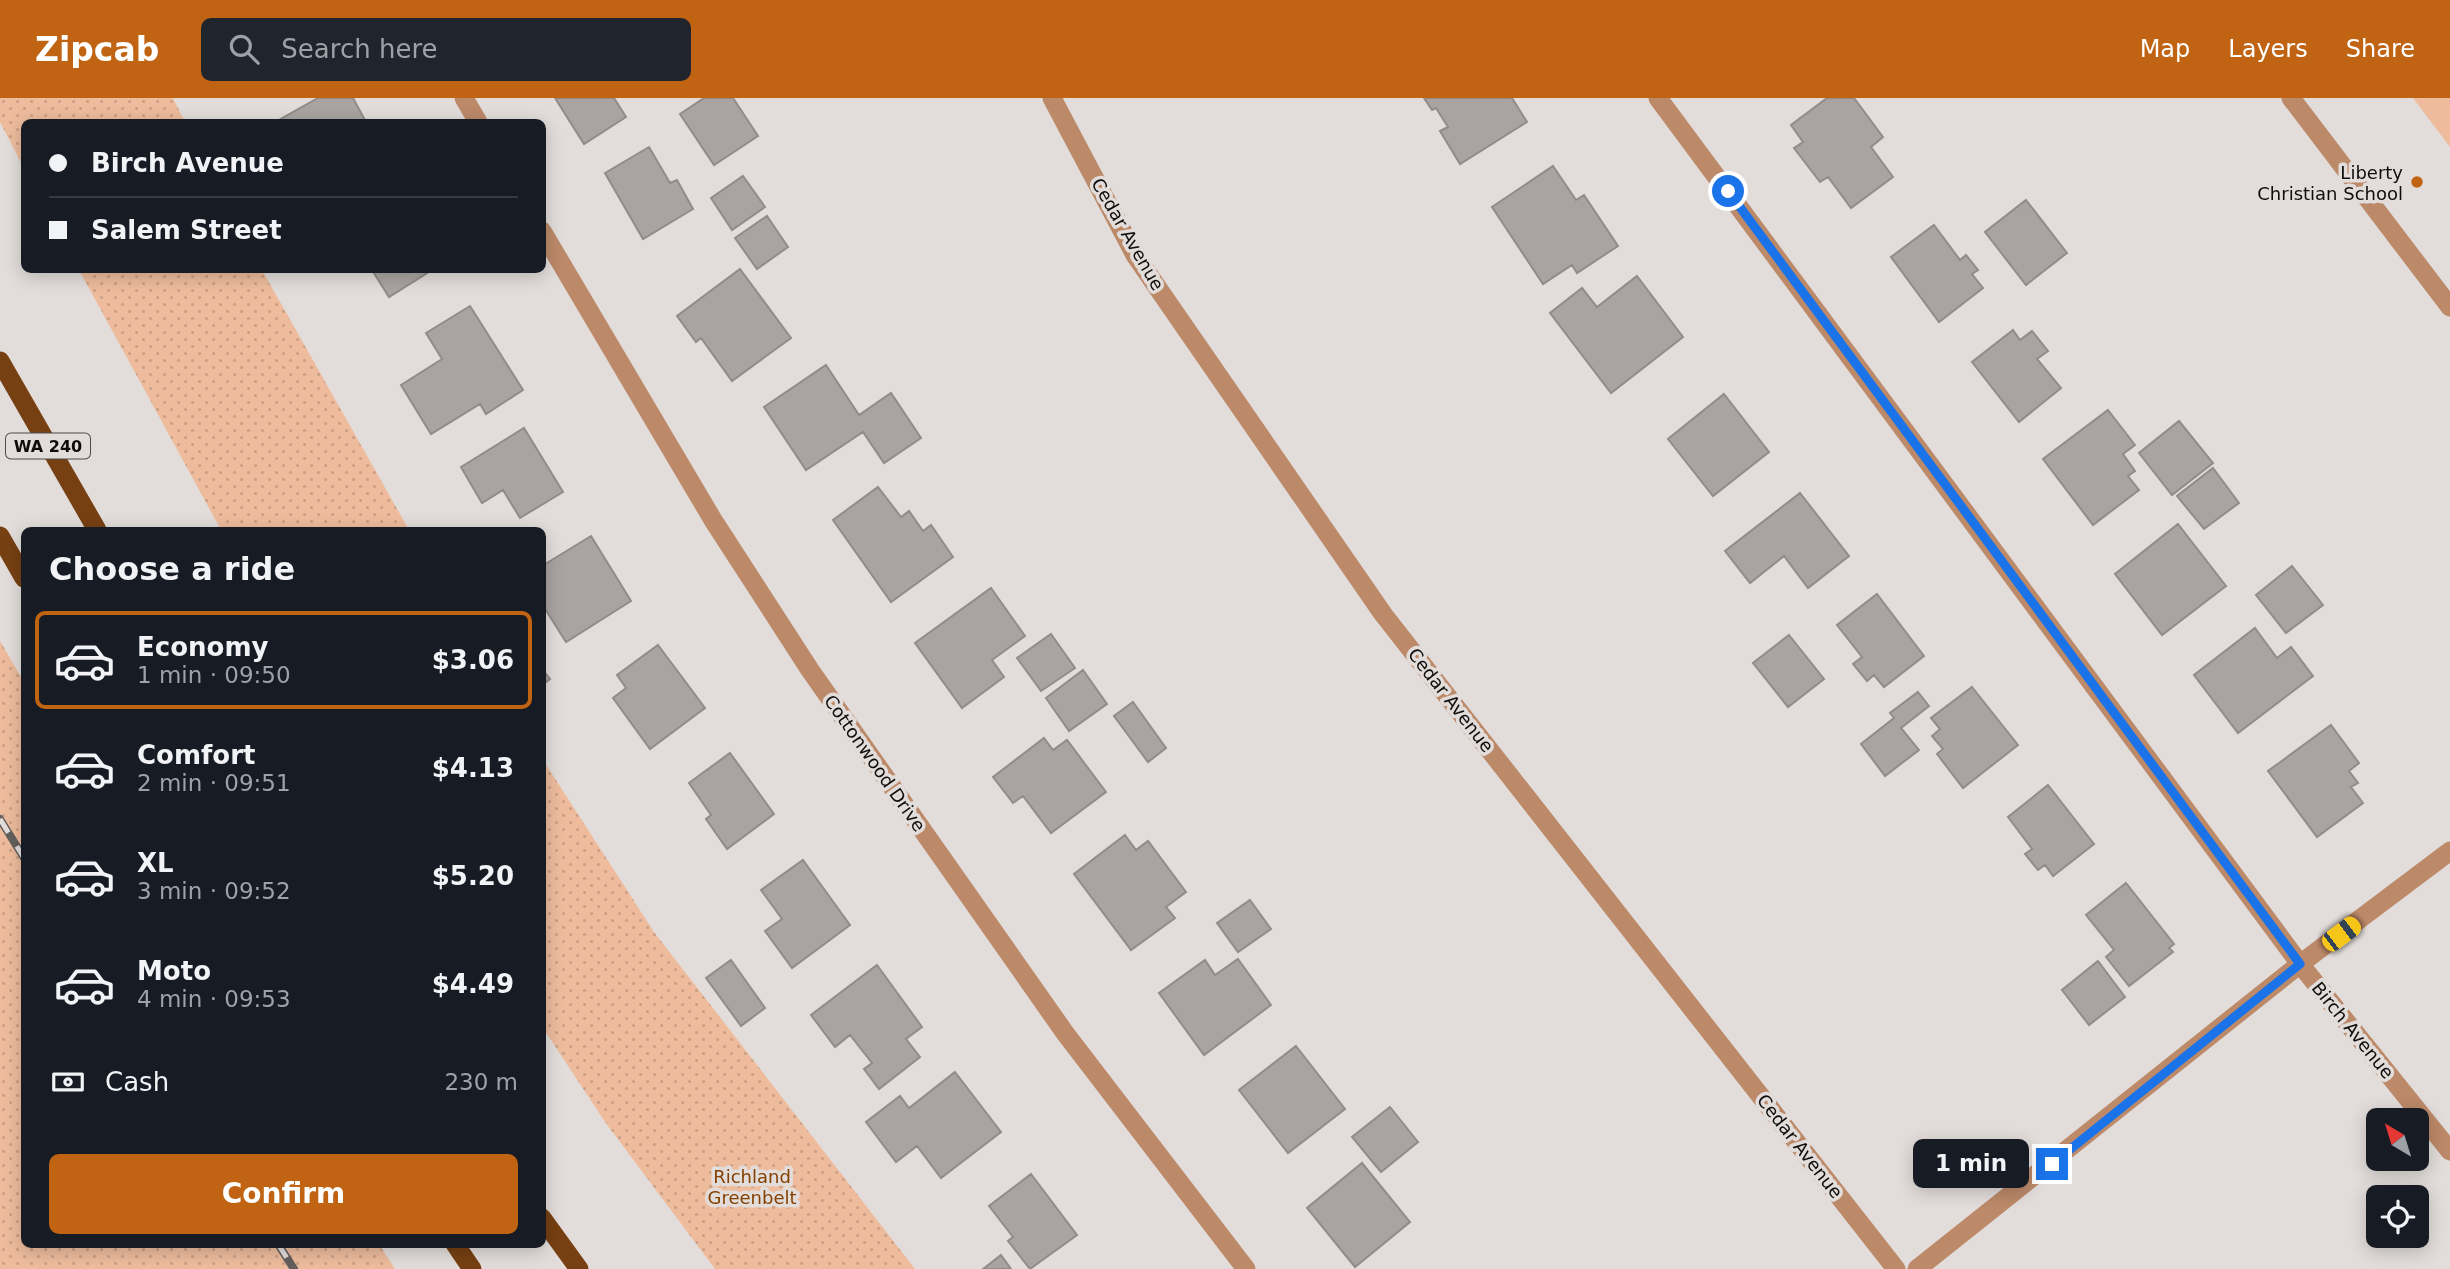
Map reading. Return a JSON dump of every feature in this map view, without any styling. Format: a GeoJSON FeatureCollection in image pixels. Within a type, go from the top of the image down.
{"type":"FeatureCollection","features":[{"type":"Feature","properties":{"kind":"highway","name":"WA 240"},"geometry":{"type":"LineString","coordinates":[[0,361],[95,527]]}},
{"type":"Feature","properties":{"kind":"highway"},"geometry":{"type":"LineString","coordinates":[[0,536],[21,573]]}},
{"type":"Feature","properties":{"kind":"highway"},"geometry":{"type":"LineString","coordinates":[[546,1224],[579,1269]]}},
{"type":"Feature","properties":{"kind":"highway"},"geometry":{"type":"LineString","coordinates":[[458,1248],[472,1269]]}},
{"type":"Feature","properties":{"kind":"street"},"geometry":{"type":"LineString","coordinates":[[464,98],[476,119]]}},
{"type":"Feature","properties":{"kind":"street","name":"Cedar Avenue"},"geometry":{"type":"LineString","coordinates":[[1052,98],[1135,254],[1384,614],[1896,1269]]}},
{"type":"Feature","properties":{"kind":"street","name":"Birch Avenue"},"geometry":{"type":"LineString","coordinates":[[1658,98],[2300,964],[2450,1151]]}},
{"type":"Feature","properties":{"kind":"street"},"geometry":{"type":"LineString","coordinates":[[2291,98],[2450,307]]}},
{"type":"Feature","properties":{"kind":"street","name":"Cottonwood Drive"},"geometry":{"type":"LineString","coordinates":[[546,238],[713,520],[810,670],[1065,1033],[1246,1269]]}},
{"type":"Feature","properties":{"kind":"street"},"geometry":{"type":"LineString","coordinates":[[1917,1269],[2133,1101],[2300,964],[2450,851]]}},
{"type":"Feature","properties":{"kind":"green space"},"geometry":{"type":"Polygon","coordinates":[[[0,98],[173,98],[184,119],[21,119],[21,162],[0,122],[0,98]]]}},
{"type":"Feature","properties":{"kind":"green space"},"geometry":{"type":"Polygon","coordinates":[[[2413,98],[2450,98],[2450,147],[2413,98]]]}},
{"type":"Feature","properties":{"kind":"green space"},"geometry":{"type":"Polygon","coordinates":[[[81,273],[264,273],[407,527],[219,527],[81,273]]]}},
{"type":"Feature","properties":{"kind":"green space"},"geometry":{"type":"Polygon","coordinates":[[[0,641],[21,677],[21,1248],[382,1248],[395,1269],[0,1269],[0,641]]]}},
{"type":"Feature","properties":{"kind":"green space","name":"Richland Greenbelt"},"geometry":{"type":"Polygon","coordinates":[[[546,765],[654,932],[915,1269],[715,1269],[605,1122],[546,1033],[546,765]]]}},
{"type":"Feature","properties":{"kind":"building"},"geometry":{"type":"Polygon","coordinates":[[[318,98],[353,98],[364,119],[281,119],[318,98]]]}},
{"type":"Feature","properties":{"kind":"building"},"geometry":{"type":"Polygon","coordinates":[[[555,98],[614,98],[626,117],[584,144],[555,98]]]}},
{"type":"Feature","properties":{"kind":"building"},"geometry":{"type":"Polygon","coordinates":[[[704,98],[733,98],[758,136],[714,165],[680,114],[704,98]]]}},
{"type":"Feature","properties":{"kind":"building"},"geometry":{"type":"Polygon","coordinates":[[[1424,98],[1512,98],[1527,122],[1460,164],[1440,131],[1448,127],[1436,108],[1432,110],[1424,98]]]}},
{"type":"Feature","properties":{"kind":"building"},"geometry":{"type":"Polygon","coordinates":[[[1827,98],[1854,98],[1883,137],[1871,147],[1893,177],[1851,208],[1828,177],[1820,182],[1794,148],[1803,142],[1791,125],[1827,98]]]}},
{"type":"Feature","properties":{"kind":"building"},"geometry":{"type":"Polygon","coordinates":[[[649,147],[670,183],[677,180],[693,209],[643,239],[605,173],[649,147]]]}},
{"type":"Feature","properties":{"kind":"building"},"geometry":{"type":"Polygon","coordinates":[[[1553,166],[1576,200],[1584,195],[1618,246],[1577,273],[1572,265],[1543,284],[1492,207],[1553,166]]]}},
{"type":"Feature","properties":{"kind":"building"},"geometry":{"type":"Polygon","coordinates":[[[743,176],[765,207],[732,230],[711,198],[743,176]]]}},
{"type":"Feature","properties":{"kind":"building"},"geometry":{"type":"Polygon","coordinates":[[[2026,200],[2067,253],[2026,285],[1985,232],[2026,200]]]}},
{"type":"Feature","properties":{"kind":"building"},"geometry":{"type":"Polygon","coordinates":[[[767,216],[788,247],[757,269],[735,238],[767,216]]]}},
{"type":"Feature","properties":{"kind":"building"},"geometry":{"type":"Polygon","coordinates":[[[1934,225],[1960,260],[1966,255],[1978,270],[1972,274],[1983,288],[1939,322],[1891,257],[1934,225]]]}},
{"type":"Feature","properties":{"kind":"building"},"geometry":{"type":"Polygon","coordinates":[[[740,269],[791,338],[732,381],[701,338],[696,342],[677,316],[740,269]]]}},
{"type":"Feature","properties":{"kind":"building"},"geometry":{"type":"Polygon","coordinates":[[[374,273],[427,273],[389,297],[374,273]]]}},
{"type":"Feature","properties":{"kind":"building"},"geometry":{"type":"Polygon","coordinates":[[[1637,276],[1683,337],[1611,393],[1550,313],[1582,288],[1597,307],[1637,276]]]}},
{"type":"Feature","properties":{"kind":"building"},"geometry":{"type":"Polygon","coordinates":[[[470,306],[523,390],[486,414],[480,404],[431,434],[401,385],[442,359],[426,333],[470,306]]]}},
{"type":"Feature","properties":{"kind":"building"},"geometry":{"type":"Polygon","coordinates":[[[2013,330],[2020,340],[2032,331],[2048,351],[2037,359],[2061,388],[2019,422],[1972,362],[2013,330]]]}},
{"type":"Feature","properties":{"kind":"building"},"geometry":{"type":"Polygon","coordinates":[[[826,365],[859,415],[891,393],[921,438],[884,463],[863,432],[806,470],[764,407],[826,365]]]}},
{"type":"Feature","properties":{"kind":"building"},"geometry":{"type":"Polygon","coordinates":[[[1724,394],[1769,452],[1713,496],[1668,439],[1724,394]]]}},
{"type":"Feature","properties":{"kind":"building"},"geometry":{"type":"Polygon","coordinates":[[[2108,410],[2135,445],[2123,454],[2135,471],[2128,476],[2139,490],[2093,525],[2043,459],[2108,410]]]}},
{"type":"Feature","properties":{"kind":"building"},"geometry":{"type":"Polygon","coordinates":[[[2179,421],[2213,463],[2172,495],[2139,453],[2179,421]]]}},
{"type":"Feature","properties":{"kind":"building"},"geometry":{"type":"Polygon","coordinates":[[[524,428],[563,492],[520,518],[503,490],[482,503],[461,467],[524,428]]]}},
{"type":"Feature","properties":{"kind":"building"},"geometry":{"type":"Polygon","coordinates":[[[2213,468],[2239,503],[2204,529],[2177,496],[2213,468]]]}},
{"type":"Feature","properties":{"kind":"building"},"geometry":{"type":"Polygon","coordinates":[[[878,487],[901,517],[909,511],[923,531],[931,525],[953,557],[891,602],[833,520],[878,487]]]}},
{"type":"Feature","properties":{"kind":"building"},"geometry":{"type":"Polygon","coordinates":[[[1800,493],[1849,556],[1808,588],[1784,556],[1750,583],[1725,551],[1800,493]]]}},
{"type":"Feature","properties":{"kind":"building"},"geometry":{"type":"Polygon","coordinates":[[[2178,524],[2226,586],[2162,635],[2115,574],[2178,524]]]}},
{"type":"Feature","properties":{"kind":"building"},"geometry":{"type":"Polygon","coordinates":[[[591,536],[631,601],[566,642],[546,610],[546,564],[591,536]]]}},
{"type":"Feature","properties":{"kind":"building"},"geometry":{"type":"Polygon","coordinates":[[[2292,566],[2323,605],[2286,633],[2256,595],[2292,566]]]}},
{"type":"Feature","properties":{"kind":"building"},"geometry":{"type":"Polygon","coordinates":[[[991,588],[1025,636],[992,660],[1004,677],[962,708],[915,643],[991,588]]]}},
{"type":"Feature","properties":{"kind":"building"},"geometry":{"type":"Polygon","coordinates":[[[1877,594],[1924,656],[1884,687],[1874,675],[1867,681],[1853,664],[1862,657],[1837,625],[1877,594]]]}},
{"type":"Feature","properties":{"kind":"building"},"geometry":{"type":"Polygon","coordinates":[[[2255,628],[2277,658],[2291,647],[2313,676],[2238,733],[2194,675],[2255,628]]]}},
{"type":"Feature","properties":{"kind":"building"},"geometry":{"type":"Polygon","coordinates":[[[1051,634],[1075,668],[1041,691],[1017,658],[1051,634]]]}},
{"type":"Feature","properties":{"kind":"building"},"geometry":{"type":"Polygon","coordinates":[[[1789,635],[1824,679],[1788,707],[1753,663],[1789,635]]]}},
{"type":"Feature","properties":{"kind":"building"},"geometry":{"type":"Polygon","coordinates":[[[658,645],[705,708],[650,749],[613,698],[626,688],[617,675],[658,645]]]}},
{"type":"Feature","properties":{"kind":"building"},"geometry":{"type":"Polygon","coordinates":[[[1083,670],[1107,704],[1069,731],[1046,698],[1083,670]]]}},
{"type":"Feature","properties":{"kind":"building"},"geometry":{"type":"Polygon","coordinates":[[[1972,687],[2018,745],[1963,788],[1937,754],[1943,749],[1932,736],[1940,729],[1931,718],[1972,687]]]}},
{"type":"Feature","properties":{"kind":"building"},"geometry":{"type":"Polygon","coordinates":[[[1918,692],[1929,706],[1901,728],[1919,750],[1885,776],[1861,744],[1894,718],[1890,713],[1918,692]]]}},
{"type":"Feature","properties":{"kind":"building"},"geometry":{"type":"Polygon","coordinates":[[[1133,702],[1166,748],[1148,762],[1114,716],[1133,702]]]}},
{"type":"Feature","properties":{"kind":"building"},"geometry":{"type":"Polygon","coordinates":[[[2331,725],[2359,763],[2349,771],[2358,783],[2351,787],[2363,803],[2317,837],[2268,771],[2331,725]]]}},
{"type":"Feature","properties":{"kind":"building"},"geometry":{"type":"Polygon","coordinates":[[[1044,738],[1053,750],[1067,740],[1106,792],[1051,833],[1023,796],[1013,803],[993,777],[1044,738]]]}},
{"type":"Feature","properties":{"kind":"building"},"geometry":{"type":"Polygon","coordinates":[[[730,753],[774,814],[727,849],[706,819],[711,815],[689,783],[730,753]]]}},
{"type":"Feature","properties":{"kind":"building"},"geometry":{"type":"Polygon","coordinates":[[[2048,785],[2094,844],[2053,876],[2045,865],[2038,870],[2025,854],[2032,849],[2008,817],[2048,785]]]}},
{"type":"Feature","properties":{"kind":"building"},"geometry":{"type":"Polygon","coordinates":[[[1125,835],[1136,850],[1148,841],[1186,892],[1166,907],[1175,918],[1131,950],[1074,874],[1125,835]]]}},
{"type":"Feature","properties":{"kind":"building"},"geometry":{"type":"Polygon","coordinates":[[[803,860],[850,925],[792,968],[765,931],[782,919],[761,890],[803,860]]]}},
{"type":"Feature","properties":{"kind":"building"},"geometry":{"type":"Polygon","coordinates":[[[2126,883],[2174,944],[2169,948],[2173,952],[2129,986],[2106,957],[2114,950],[2086,915],[2126,883]]]}},
{"type":"Feature","properties":{"kind":"building"},"geometry":{"type":"Polygon","coordinates":[[[1250,900],[1271,929],[1238,952],[1217,923],[1250,900]]]}},
{"type":"Feature","properties":{"kind":"building"},"geometry":{"type":"Polygon","coordinates":[[[1238,959],[1271,1005],[1204,1055],[1159,993],[1205,960],[1215,975],[1238,959]]]}},
{"type":"Feature","properties":{"kind":"building"},"geometry":{"type":"Polygon","coordinates":[[[731,960],[765,1008],[741,1026],[706,978],[731,960]]]}},
{"type":"Feature","properties":{"kind":"building"},"geometry":{"type":"Polygon","coordinates":[[[2098,961],[2125,997],[2089,1025],[2062,990],[2098,961]]]}},
{"type":"Feature","properties":{"kind":"building"},"geometry":{"type":"Polygon","coordinates":[[[877,965],[922,1027],[906,1039],[920,1057],[879,1089],[864,1069],[872,1063],[850,1035],[835,1047],[811,1015],[877,965]]]}},
{"type":"Feature","properties":{"kind":"building"},"geometry":{"type":"Polygon","coordinates":[[[1296,1046],[1345,1109],[1288,1153],[1239,1090],[1296,1046]]]}},
{"type":"Feature","properties":{"kind":"building"},"geometry":{"type":"Polygon","coordinates":[[[955,1072],[1001,1132],[941,1178],[917,1146],[896,1162],[866,1122],[900,1096],[909,1108],[955,1072]]]}},
{"type":"Feature","properties":{"kind":"building"},"geometry":{"type":"Polygon","coordinates":[[[1390,1107],[1418,1142],[1381,1172],[1352,1137],[1390,1107]]]}},
{"type":"Feature","properties":{"kind":"building"},"geometry":{"type":"Polygon","coordinates":[[[1362,1163],[1410,1222],[1355,1267],[1307,1208],[1362,1163]]]}},
{"type":"Feature","properties":{"kind":"building"},"geometry":{"type":"Polygon","coordinates":[[[1031,1174],[1077,1235],[1030,1269],[1008,1241],[1013,1237],[989,1206],[1031,1174]]]}},
{"type":"Feature","properties":{"kind":"building"},"geometry":{"type":"Polygon","coordinates":[[[1001,1255],[1011,1269],[983,1269],[1001,1255]]]}},
{"type":"Feature","properties":{"kind":"railway"},"geometry":{"type":"LineString","coordinates":[[0,819],[21,853]]}},
{"type":"Feature","properties":{"kind":"railway"},"geometry":{"type":"LineString","coordinates":[[281,1248],[294,1269]]}},
{"type":"Feature","properties":{"kind":"place","name":"Liberty Christian School"},"geometry":{"type":"Point","coordinates":[2417,182]}},
{"type":"Feature","properties":{"kind":"route"},"geometry":{"type":"LineString","coordinates":[[1728,191],[2300,964],[2052,1164]]}}]}
